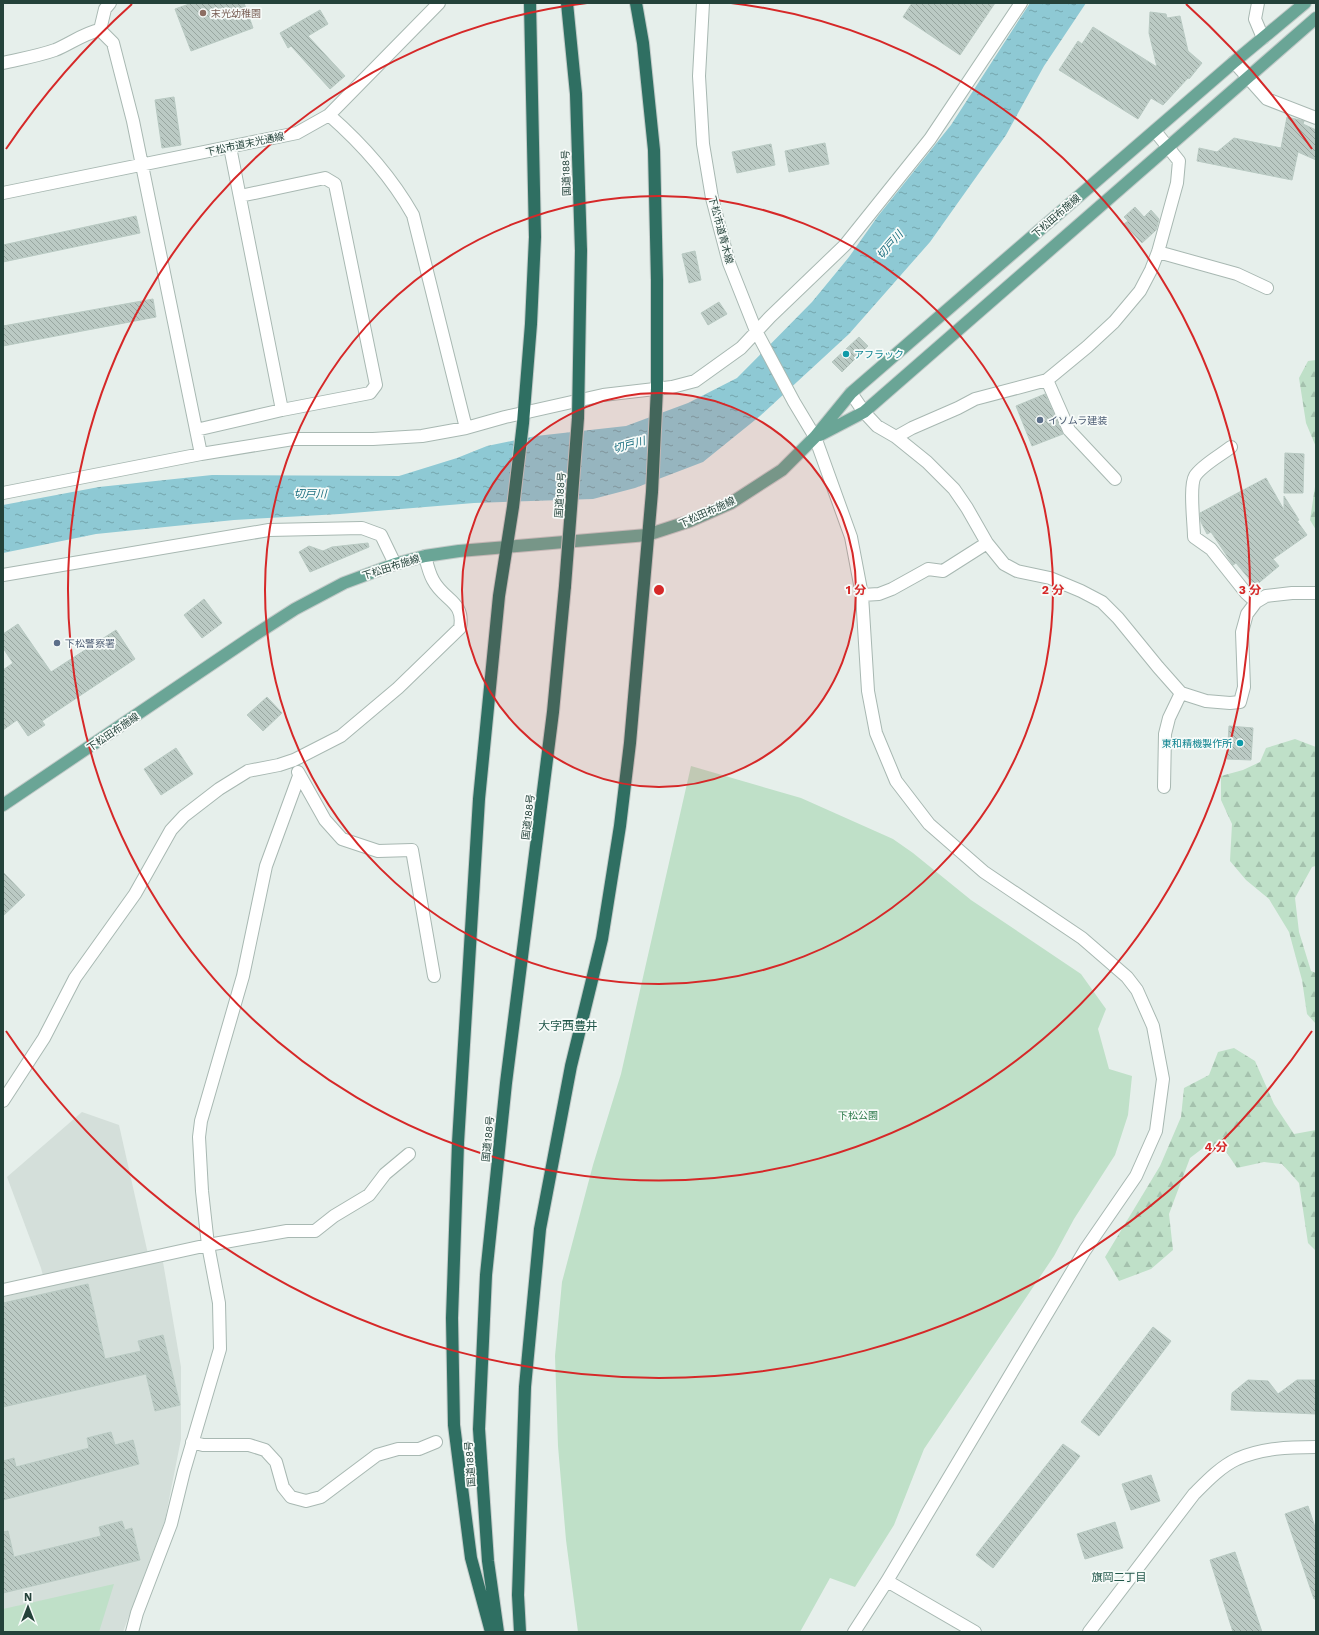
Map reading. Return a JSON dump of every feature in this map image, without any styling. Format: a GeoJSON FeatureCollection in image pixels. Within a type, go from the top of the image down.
{"type":"FeatureCollection","features":[{"type":"Feature","properties":{"kind":"highway"},"geometry":{"type":"LineString","coordinates":[[491,1632],[470,1550],[454,1425],[452,1318],[458,1144],[479,799],[499,596],[508,546],[524,417],[531,324],[535,237],[530,3]]}},
{"type":"Feature","properties":{"kind":"highway","name":"国道188号"},"geometry":{"type":"LineString","coordinates":[[498,1632],[488,1561],[479,1429],[486,1276],[506,1083],[553,712],[566,586],[578,418],[581,251],[576,94],[566,3]]}},
{"type":"Feature","properties":{"kind":"highway"},"geometry":{"type":"LineString","coordinates":[[520,1632],[518,1595],[524,1387],[540,1229],[571,1066],[602,939],[620,826],[630,743],[647,535],[652,492],[656,392],[657,280],[654,150],[643,43],[636,3]]}},
{"type":"Feature","properties":{"kind":"main road","name":"下松田布施線"},"geometry":{"type":"LineString","coordinates":[[3,805],[253,636],[295,609],[344,583],[395,564],[425,556],[508,546],[647,535],[690,521],[731,503],[782,470],[815,437],[851,393],[1234,62],[1305,3]]}},
{"type":"Feature","properties":{"kind":"main road","name":"下松田布施線"},"geometry":{"type":"LineString","coordinates":[[815,437],[864,412],[1169,148],[1316,18]]}},
{"type":"Feature","properties":{"kind":"street"},"geometry":{"type":"LineString","coordinates":[[100,30],[105,9],[110,3]]}},
{"type":"Feature","properties":{"kind":"street","name":"下松市道末光通線"},"geometry":{"type":"LineString","coordinates":[[3,193],[298,132],[329,115],[439,3]]}},
{"type":"Feature","properties":{"kind":"street","name":"下松市道青木線"},"geometry":{"type":"LineString","coordinates":[[703,3],[699,76],[703,144],[712,198],[729,263],[757,334],[815,437],[851,538],[862,595],[868,691],[876,733],[896,781],[929,824],[984,872],[1082,938],[1127,977],[1137,990],[1153,1026],[1163,1079],[1156,1132],[1136,1176],[1085,1250],[887,1581],[854,1632]]}},
{"type":"Feature","properties":{"kind":"street"},"geometry":{"type":"LineString","coordinates":[[3,493],[201,454],[293,439],[372,439],[422,436],[524,417],[603,395],[656,392],[695,381],[741,348],[757,334],[845,245],[930,139],[1021,3]]}},
{"type":"Feature","properties":{"kind":"street"},"geometry":{"type":"LineString","coordinates":[[1258,3],[1255,19],[1263,38]]}},
{"type":"Feature","properties":{"kind":"street"},"geometry":{"type":"LineString","coordinates":[[3,63],[55,50],[90,32],[100,30]]}},
{"type":"Feature","properties":{"kind":"street"},"geometry":{"type":"LineString","coordinates":[[100,30],[113,43],[133,120],[201,454]]}},
{"type":"Feature","properties":{"kind":"street"},"geometry":{"type":"LineString","coordinates":[[1234,62],[1267,99],[1316,118]]}},
{"type":"Feature","properties":{"kind":"street"},"geometry":{"type":"LineString","coordinates":[[329,115],[345,129],[384,173],[403,198],[413,215],[466,428]]}},
{"type":"Feature","properties":{"kind":"street"},"geometry":{"type":"LineString","coordinates":[[896,438],[912,428],[975,399],[1047,380],[1087,347],[1114,322],[1140,291],[1151,270],[1158,252],[1177,183],[1179,161],[1155,131]]}},
{"type":"Feature","properties":{"kind":"street"},"geometry":{"type":"LineString","coordinates":[[230,147],[282,410]]}},
{"type":"Feature","properties":{"kind":"street"},"geometry":{"type":"LineString","coordinates":[[196,430],[282,410],[370,393],[376,385],[335,184],[325,178],[240,196]]}},
{"type":"Feature","properties":{"kind":"street"},"geometry":{"type":"LineString","coordinates":[[1158,252],[1237,274],[1267,288]]}},
{"type":"Feature","properties":{"kind":"street"},"geometry":{"type":"LineString","coordinates":[[1047,380],[1069,430],[1115,479]]}},
{"type":"Feature","properties":{"kind":"street"},"geometry":{"type":"LineString","coordinates":[[851,393],[864,412],[877,426],[896,438],[927,462],[954,489],[987,544],[1004,564],[1017,570],[1050,578],[1102,602],[1118,618],[1181,694],[1206,701],[1230,703],[1240,702],[1244,687],[1242,632],[1247,614],[1256,602],[1266,596],[1292,593],[1316,593]]}},
{"type":"Feature","properties":{"kind":"street"},"geometry":{"type":"LineString","coordinates":[[1231,447],[1209,463],[1195,476],[1192,486],[1194,538],[1211,549],[1246,593],[1256,602]]}},
{"type":"Feature","properties":{"kind":"street"},"geometry":{"type":"LineString","coordinates":[[3,575],[269,530],[362,528],[380,535],[395,564]]}},
{"type":"Feature","properties":{"kind":"street"},"geometry":{"type":"LineString","coordinates":[[862,595],[879,594],[892,589],[928,569],[943,570],[987,544]]}},
{"type":"Feature","properties":{"kind":"street"},"geometry":{"type":"LineString","coordinates":[[3,1101],[44,1038],[75,978],[136,894],[171,830],[184,816],[219,789],[248,770],[294,760],[341,736],[398,688],[460,628],[462,617],[457,606],[440,591],[433,579],[425,556]]}},
{"type":"Feature","properties":{"kind":"street"},"geometry":{"type":"LineString","coordinates":[[1164,787],[1165,734],[1169,718],[1181,694]]}},
{"type":"Feature","properties":{"kind":"street"},"geometry":{"type":"LineString","coordinates":[[294,760],[299,776],[325,820],[342,839],[378,851],[412,850],[434,976]]}},
{"type":"Feature","properties":{"kind":"street"},"geometry":{"type":"LineString","coordinates":[[132,1632],[137,1613],[171,1524],[192,1442],[220,1349],[219,1303],[208,1245],[202,1191],[199,1137],[201,1121],[243,976],[266,866],[299,776]]}},
{"type":"Feature","properties":{"kind":"street"},"geometry":{"type":"LineString","coordinates":[[3,1290],[208,1245],[286,1232],[315,1231],[334,1216],[369,1195],[385,1174],[409,1154]]}},
{"type":"Feature","properties":{"kind":"street"},"geometry":{"type":"LineString","coordinates":[[192,1442],[203,1445],[249,1445],[265,1450],[276,1462],[283,1487],[291,1497],[306,1501],[321,1496],[377,1455],[398,1449],[419,1449],[436,1442]]}},
{"type":"Feature","properties":{"kind":"street"},"geometry":{"type":"LineString","coordinates":[[1089,1632],[1194,1494],[1212,1476],[1236,1460],[1266,1451],[1291,1447],[1316,1447]]}},
{"type":"Feature","properties":{"kind":"street"},"geometry":{"type":"LineString","coordinates":[[887,1581],[975,1632]]}},
{"type":"Feature","properties":{"kind":"shaded area"},"geometry":{"type":"Polygon","coordinates":[[[82,1112],[119,1125],[150,1263],[163,1262],[181,1367],[181,1439],[165,1520],[123,1632],[3,1632],[3,1297],[46,1287],[41,1268],[7,1177],[82,1112]]]}},
{"type":"Feature","properties":{"kind":"green space"},"geometry":{"type":"Polygon","coordinates":[[[1316,360],[1316,447],[1306,423],[1299,378],[1308,361],[1316,360]]]}},
{"type":"Feature","properties":{"kind":"green space"},"geometry":{"type":"Polygon","coordinates":[[[1316,480],[1316,530],[1310,520],[1316,480]]]}},
{"type":"Feature","properties":{"kind":"green space"},"geometry":{"type":"Polygon","coordinates":[[[1295,739],[1316,747],[1316,866],[1312,867],[1295,898],[1299,932],[1311,971],[1316,973],[1316,1024],[1307,1014],[1302,980],[1289,932],[1269,899],[1246,880],[1230,861],[1232,824],[1221,800],[1221,776],[1243,770],[1260,762],[1266,748],[1295,739]]]}},
{"type":"Feature","properties":{"kind":"green space","name":"下松公園"},"geometry":{"type":"Polygon","coordinates":[[[691,766],[801,798],[893,839],[913,853],[971,900],[1081,974],[1106,1009],[1098,1029],[1109,1069],[1132,1076],[1128,1115],[1115,1155],[1074,1219],[1054,1256],[924,1449],[894,1525],[855,1587],[830,1578],[800,1632],[578,1632],[566,1540],[558,1446],[555,1356],[562,1282],[593,1165],[621,1074],[691,766]]]}},
{"type":"Feature","properties":{"kind":"green space"},"geometry":{"type":"Polygon","coordinates":[[[1234,1048],[1255,1061],[1274,1104],[1294,1134],[1316,1130],[1316,1251],[1308,1243],[1299,1183],[1282,1164],[1264,1162],[1237,1168],[1225,1150],[1207,1145],[1190,1158],[1169,1214],[1173,1250],[1151,1269],[1119,1281],[1105,1257],[1160,1166],[1181,1117],[1184,1088],[1209,1075],[1218,1052],[1234,1048]]]}},
{"type":"Feature","properties":{"kind":"green space"},"geometry":{"type":"Polygon","coordinates":[[[114,1584],[99,1632],[3,1632],[3,1609],[114,1584]]]}},
{"type":"Feature","properties":{"kind":"water","name":"切戸川"},"geometry":{"type":"Polygon","coordinates":[[[1030,3],[1086,3],[1044,66],[1006,135],[930,242],[849,334],[760,416],[703,462],[635,488],[593,499],[474,503],[340,514],[234,520],[96,534],[3,553],[3,505],[99,487],[212,475],[399,476],[457,458],[487,446],[536,436],[626,426],[688,403],[737,378],[812,302],[849,257],[878,216],[951,125],[1030,3]]]}},
{"type":"Feature","properties":{"kind":"building"},"geometry":{"type":"Polygon","coordinates":[[[192,3],[244,3],[253,28],[191,51],[175,9],[192,3]]]}},
{"type":"Feature","properties":{"kind":"building"},"geometry":{"type":"Polygon","coordinates":[[[912,3],[995,3],[960,55],[903,17],[912,3]]]}},
{"type":"Feature","properties":{"kind":"building"},"geometry":{"type":"Polygon","coordinates":[[[320,10],[328,24],[308,36],[345,76],[330,89],[291,46],[288,48],[280,33],[320,10]]]}},
{"type":"Feature","properties":{"kind":"building"},"geometry":{"type":"Polygon","coordinates":[[[1150,12],[1166,14],[1167,18],[1180,16],[1188,51],[1202,63],[1189,79],[1188,78],[1163,105],[1151,98],[1138,119],[1059,70],[1078,41],[1082,44],[1093,27],[1157,67],[1149,33],[1150,12]]]}},
{"type":"Feature","properties":{"kind":"building"},"geometry":{"type":"Polygon","coordinates":[[[174,97],[181,145],[162,148],[155,100],[174,97]]]}},
{"type":"Feature","properties":{"kind":"building"},"geometry":{"type":"Polygon","coordinates":[[[1287,117],[1304,121],[1303,124],[1316,130],[1316,160],[1298,152],[1292,180],[1197,161],[1199,148],[1217,152],[1234,138],[1281,148],[1287,117]]]}},
{"type":"Feature","properties":{"kind":"building"},"geometry":{"type":"Polygon","coordinates":[[[825,143],[829,164],[789,172],[785,151],[825,143]]]}},
{"type":"Feature","properties":{"kind":"building"},"geometry":{"type":"Polygon","coordinates":[[[771,144],[775,165],[737,173],[732,152],[771,144]]]}},
{"type":"Feature","properties":{"kind":"building"},"geometry":{"type":"Polygon","coordinates":[[[1135,207],[1144,217],[1151,210],[1159,219],[1156,230],[1142,243],[1124,224],[1128,221],[1124,217],[1135,207]]]}},
{"type":"Feature","properties":{"kind":"building"},"geometry":{"type":"Polygon","coordinates":[[[136,216],[140,233],[3,262],[3,245],[136,216]]]}},
{"type":"Feature","properties":{"kind":"building"},"geometry":{"type":"Polygon","coordinates":[[[695,251],[701,280],[689,283],[682,254],[695,251]]]}},
{"type":"Feature","properties":{"kind":"building"},"geometry":{"type":"Polygon","coordinates":[[[153,299],[156,317],[3,346],[3,326],[153,299]]]}},
{"type":"Feature","properties":{"kind":"building"},"geometry":{"type":"Polygon","coordinates":[[[719,302],[727,314],[708,325],[701,313],[719,302]]]}},
{"type":"Feature","properties":{"kind":"building","name":"アフラック"},"geometry":{"type":"Polygon","coordinates":[[[859,337],[868,346],[842,372],[832,362],[859,337]]]}},
{"type":"Feature","properties":{"kind":"building","name":"イソムラ建装"},"geometry":{"type":"Polygon","coordinates":[[[1045,394],[1063,434],[1032,446],[1016,406],[1045,394]]]}},
{"type":"Feature","properties":{"kind":"building"},"geometry":{"type":"Polygon","coordinates":[[[1285,453],[1304,454],[1303,493],[1284,493],[1285,453]]]}},
{"type":"Feature","properties":{"kind":"building"},"geometry":{"type":"Polygon","coordinates":[[[1266,478],[1284,510],[1284,496],[1299,520],[1297,521],[1307,535],[1273,559],[1279,566],[1255,586],[1236,563],[1233,565],[1211,532],[1207,534],[1201,522],[1200,513],[1266,478]]]}},
{"type":"Feature","properties":{"kind":"building"},"geometry":{"type":"Polygon","coordinates":[[[368,543],[369,547],[310,572],[299,552],[309,546],[323,551],[332,547],[368,543]]]}},
{"type":"Feature","properties":{"kind":"building"},"geometry":{"type":"Polygon","coordinates":[[[204,599],[222,623],[202,638],[184,615],[204,599]]]}},
{"type":"Feature","properties":{"kind":"building"},"geometry":{"type":"Polygon","coordinates":[[[18,624],[51,672],[116,630],[135,659],[42,721],[45,725],[28,736],[17,720],[3,730],[3,670],[13,663],[3,648],[3,634],[18,624]]]}},
{"type":"Feature","properties":{"kind":"building"},"geometry":{"type":"Polygon","coordinates":[[[267,697],[282,713],[263,731],[247,715],[267,697]]]}},
{"type":"Feature","properties":{"kind":"building","name":"東和精機製作所"},"geometry":{"type":"Polygon","coordinates":[[[1229,726],[1253,728],[1251,760],[1227,759],[1229,726]]]}},
{"type":"Feature","properties":{"kind":"building"},"geometry":{"type":"Polygon","coordinates":[[[176,748],[193,774],[161,795],[144,769],[176,748]]]}},
{"type":"Feature","properties":{"kind":"building"},"geometry":{"type":"Polygon","coordinates":[[[3,872],[25,895],[3,916],[3,872]]]}},
{"type":"Feature","properties":{"kind":"building"},"geometry":{"type":"Polygon","coordinates":[[[88,1284],[105,1359],[141,1351],[138,1341],[163,1335],[180,1405],[155,1411],[146,1374],[3,1407],[3,1303],[88,1284]]]}},
{"type":"Feature","properties":{"kind":"building"},"geometry":{"type":"Polygon","coordinates":[[[1153,1327],[1171,1341],[1099,1436],[1081,1422],[1153,1327]]]}},
{"type":"Feature","properties":{"kind":"building"},"geometry":{"type":"Polygon","coordinates":[[[1248,1380],[1268,1381],[1278,1394],[1297,1380],[1316,1380],[1316,1414],[1231,1410],[1232,1393],[1248,1380]]]}},
{"type":"Feature","properties":{"kind":"building"},"geometry":{"type":"Polygon","coordinates":[[[111,1432],[115,1445],[133,1440],[139,1464],[3,1500],[3,1461],[14,1458],[16,1467],[89,1448],[87,1438],[111,1432]]]}},
{"type":"Feature","properties":{"kind":"building"},"geometry":{"type":"Polygon","coordinates":[[[1063,1444],[1080,1456],[993,1568],[976,1555],[1063,1444]]]}},
{"type":"Feature","properties":{"kind":"building"},"geometry":{"type":"Polygon","coordinates":[[[1151,1475],[1160,1501],[1131,1510],[1122,1484],[1151,1475]]]}},
{"type":"Feature","properties":{"kind":"building"},"geometry":{"type":"Polygon","coordinates":[[[1308,1506],[1316,1530],[1316,1599],[1314,1599],[1285,1514],[1308,1506]]]}},
{"type":"Feature","properties":{"kind":"building"},"geometry":{"type":"Polygon","coordinates":[[[122,1521],[125,1530],[132,1528],[140,1560],[3,1593],[3,1532],[8,1531],[14,1557],[101,1536],[99,1527],[122,1521]]]}},
{"type":"Feature","properties":{"kind":"building"},"geometry":{"type":"Polygon","coordinates":[[[1115,1522],[1123,1548],[1085,1559],[1077,1534],[1115,1522]]]}},
{"type":"Feature","properties":{"kind":"building"},"geometry":{"type":"Polygon","coordinates":[[[1235,1552],[1262,1632],[1233,1632],[1210,1560],[1235,1552]]]}},
{"type":"Feature","properties":{"kind":"place","name":"末光幼稚園"},"geometry":{"type":"Point","coordinates":[203,13]}},
{"type":"Feature","properties":{"kind":"place","name":"アフラック"},"geometry":{"type":"Point","coordinates":[846,354]}},
{"type":"Feature","properties":{"kind":"place","name":"イソムラ建装"},"geometry":{"type":"Point","coordinates":[1040,420]}},
{"type":"Feature","properties":{"kind":"place","name":"下松警察署"},"geometry":{"type":"Point","coordinates":[57,643]}},
{"type":"Feature","properties":{"kind":"place","name":"東和精機製作所"},"geometry":{"type":"Point","coordinates":[1240,743]}},
{"type":"Feature","properties":{"kind":"district","name":"大字西豊井"},"geometry":{"type":"Point","coordinates":[568,1026]}},
{"type":"Feature","properties":{"kind":"district","name":"旗岡二丁目"},"geometry":{"type":"Point","coordinates":[1119,1577]}}]}
